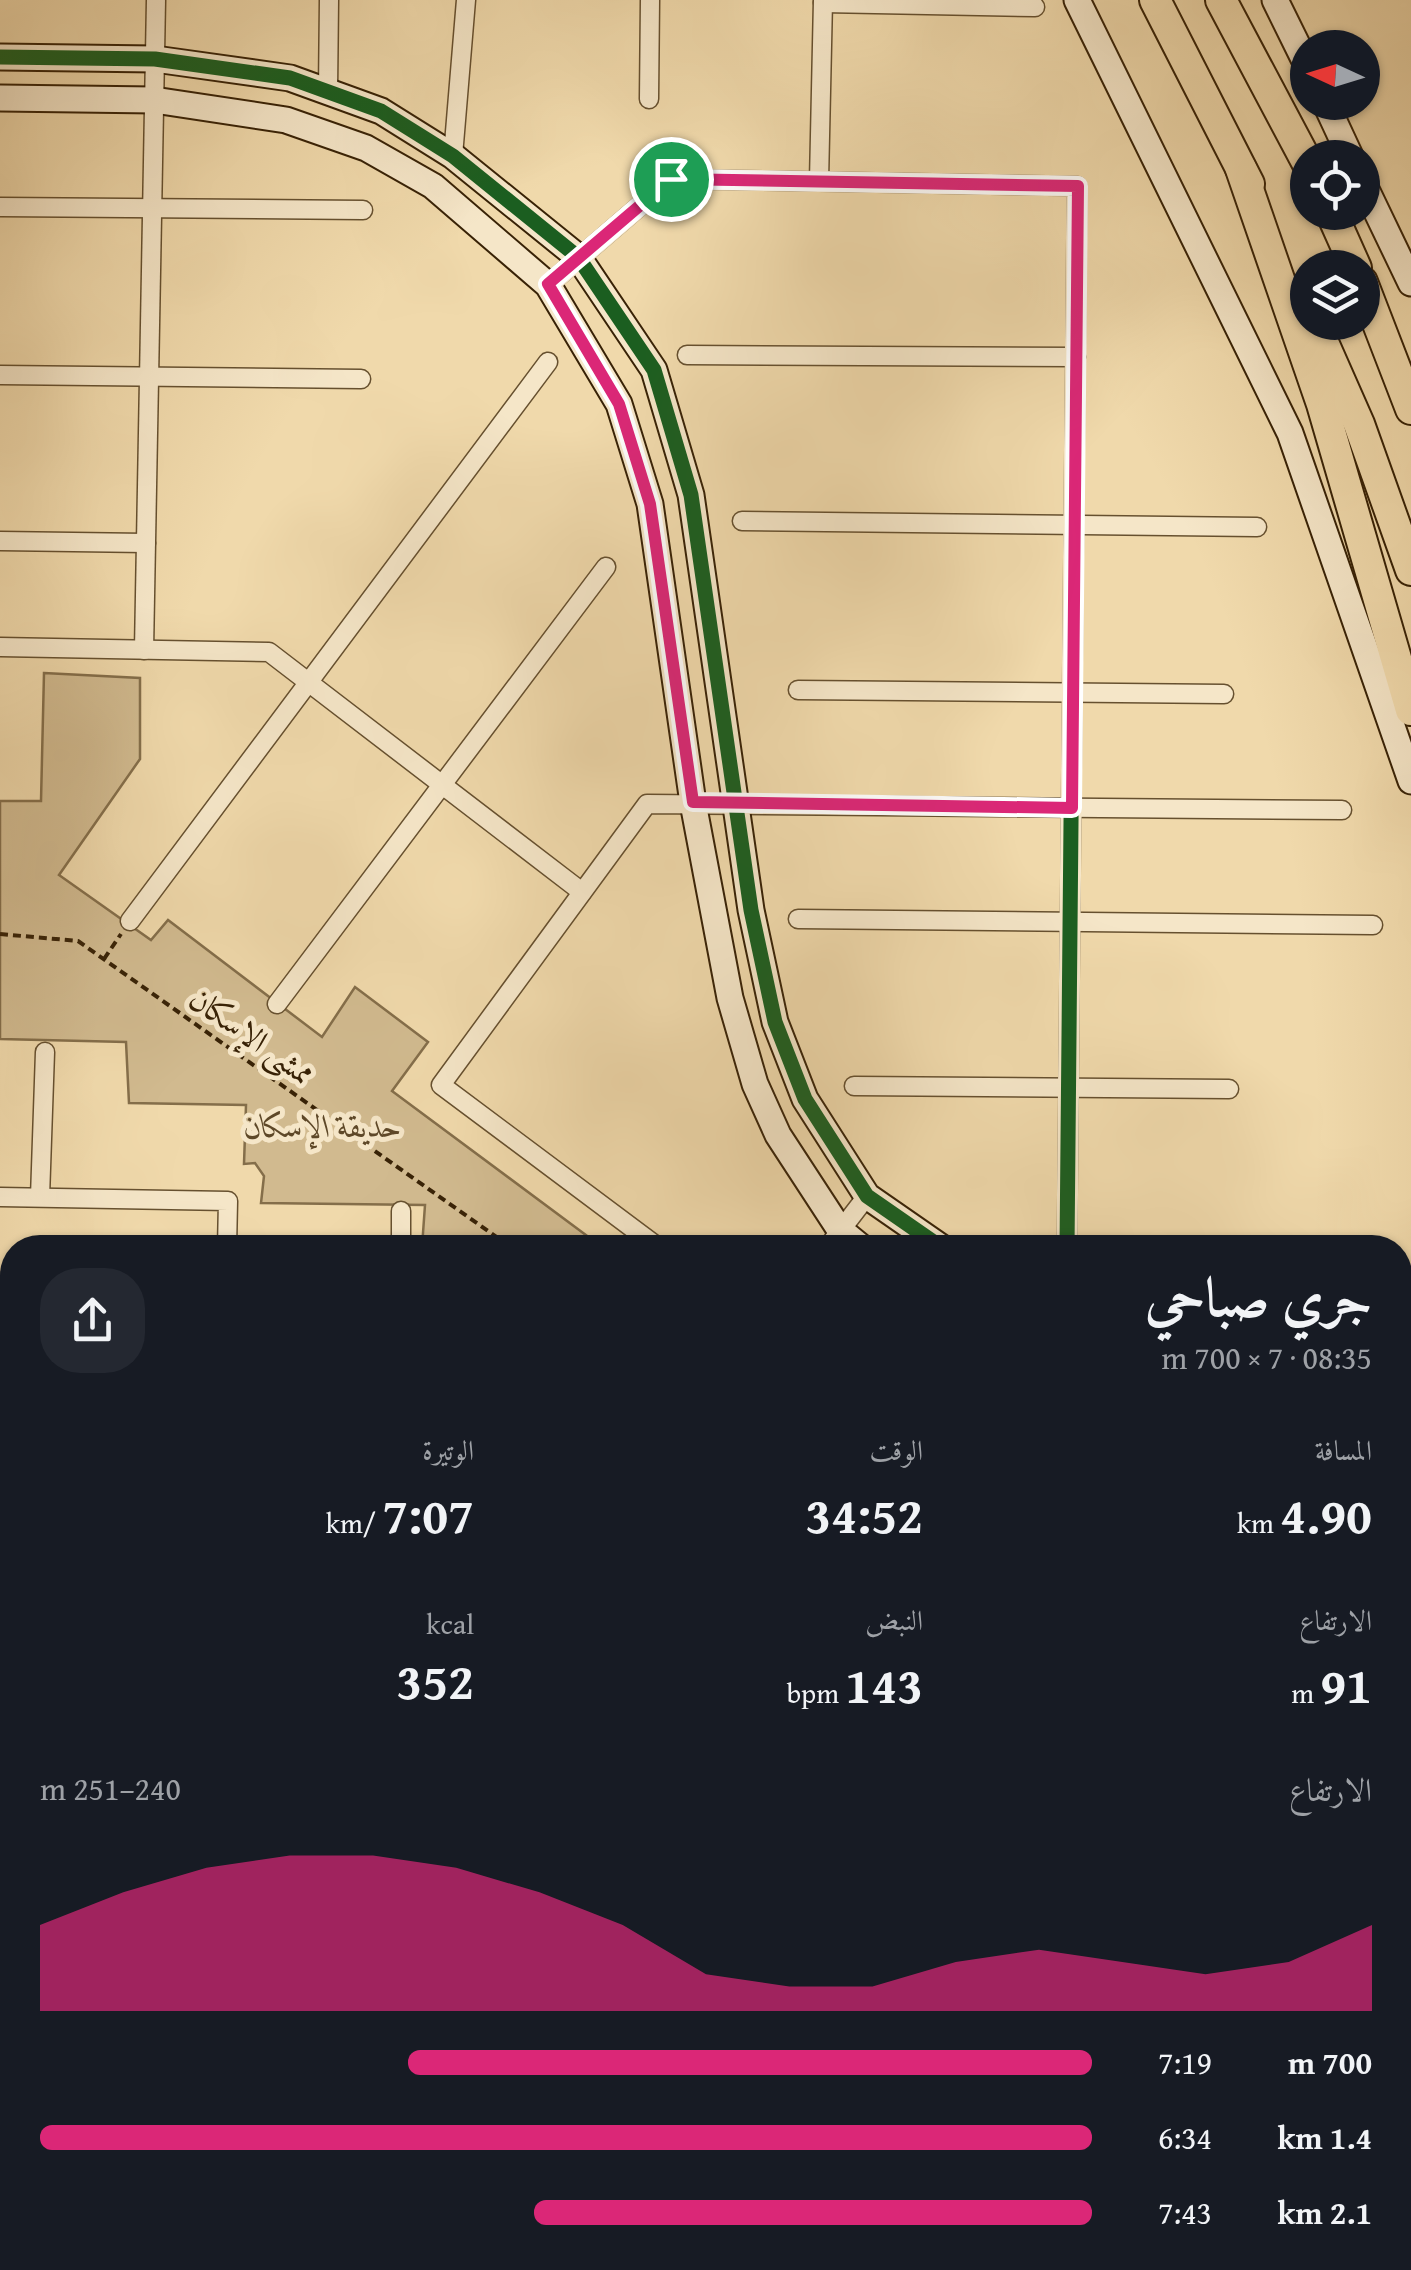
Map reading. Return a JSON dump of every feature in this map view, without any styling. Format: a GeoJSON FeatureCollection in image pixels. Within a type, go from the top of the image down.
{"type":"FeatureCollection","features":[{"type":"Feature","properties":{"kind":"highway"},"geometry":{"type":"LineString","coordinates":[[1155,0],[1290,270]]}},
{"type":"Feature","properties":{"kind":"highway"},"geometry":{"type":"LineString","coordinates":[[1221,0],[1295,140]]}},
{"type":"Feature","properties":{"kind":"highway"},"geometry":{"type":"LineString","coordinates":[[1241,169],[1301,336],[1411,710]]}},
{"type":"Feature","properties":{"kind":"highway"},"geometry":{"type":"LineString","coordinates":[[1380,325],[1411,386]]}},
{"type":"Feature","properties":{"kind":"highway"},"geometry":{"type":"LineString","coordinates":[[1380,325],[1411,409]]}},
{"type":"Feature","properties":{"kind":"highway"},"geometry":{"type":"LineString","coordinates":[[1322,340],[1359,424],[1411,570]]}},
{"type":"Feature","properties":{"kind":"street"},"geometry":{"type":"LineString","coordinates":[[144,650],[156,0]]}},
{"type":"Feature","properties":{"kind":"street"},"geometry":{"type":"LineString","coordinates":[[328,91],[329,0]]}},
{"type":"Feature","properties":{"kind":"street"},"geometry":{"type":"LineString","coordinates":[[453,156],[466,0]]}},
{"type":"Feature","properties":{"kind":"street"},"geometry":{"type":"LineString","coordinates":[[649,99],[650,0]]}},
{"type":"Feature","properties":{"kind":"street"},"geometry":{"type":"LineString","coordinates":[[1077,0],[1290,433],[1411,781]]}},
{"type":"Feature","properties":{"kind":"street"},"geometry":{"type":"LineString","coordinates":[[1275,0],[1290,30]]}},
{"type":"Feature","properties":{"kind":"street"},"geometry":{"type":"LineString","coordinates":[[819,181],[823,2],[1035,7]]}},
{"type":"Feature","properties":{"kind":"street"},"geometry":{"type":"LineString","coordinates":[[0,57],[154,58],[290,78],[328,91],[380,110],[453,156],[578,257],[654,370],[691,494],[751,910],[776,1022],[805,1099],[867,1196],[923,1235]]}},
{"type":"Feature","properties":{"kind":"street"},"geometry":{"type":"LineString","coordinates":[[0,98],[154,100],[286,120],[366,148],[433,186],[548,284],[619,404],[650,504],[693,802],[730,998],[754,1084],[832,1235]]}},
{"type":"Feature","properties":{"kind":"street"},"geometry":{"type":"LineString","coordinates":[[548,284],[671,179],[1078,186],[1067,1235]]}},
{"type":"Feature","properties":{"kind":"street"},"geometry":{"type":"LineString","coordinates":[[0,206],[363,210]]}},
{"type":"Feature","properties":{"kind":"street"},"geometry":{"type":"LineString","coordinates":[[1380,218],[1411,283]]}},
{"type":"Feature","properties":{"kind":"street"},"geometry":{"type":"LineString","coordinates":[[687,354],[1076,357]]}},
{"type":"Feature","properties":{"kind":"street"},"geometry":{"type":"LineString","coordinates":[[130,921],[548,362]]}},
{"type":"Feature","properties":{"kind":"street"},"geometry":{"type":"LineString","coordinates":[[0,375],[361,379]]}},
{"type":"Feature","properties":{"kind":"street"},"geometry":{"type":"LineString","coordinates":[[742,521],[1257,527]]}},
{"type":"Feature","properties":{"kind":"street"},"geometry":{"type":"LineString","coordinates":[[0,542],[146,543]]}},
{"type":"Feature","properties":{"kind":"street"},"geometry":{"type":"LineString","coordinates":[[277,1004],[606,566]]}},
{"type":"Feature","properties":{"kind":"street"},"geometry":{"type":"LineString","coordinates":[[0,647],[270,652],[582,892]]}},
{"type":"Feature","properties":{"kind":"street"},"geometry":{"type":"LineString","coordinates":[[798,690],[1224,694]]}},
{"type":"Feature","properties":{"kind":"street"},"geometry":{"type":"LineString","coordinates":[[642,1235],[441,1086],[646,804],[1342,810]]}},
{"type":"Feature","properties":{"kind":"street"},"geometry":{"type":"LineString","coordinates":[[798,919],[1374,925]]}},
{"type":"Feature","properties":{"kind":"street"},"geometry":{"type":"LineString","coordinates":[[40,1197],[45,1052]]}},
{"type":"Feature","properties":{"kind":"street"},"geometry":{"type":"LineString","coordinates":[[854,1086],[1229,1090]]}},
{"type":"Feature","properties":{"kind":"street"},"geometry":{"type":"LineString","coordinates":[[0,1196],[228,1201],[227,1235]]}},
{"type":"Feature","properties":{"kind":"street"},"geometry":{"type":"LineString","coordinates":[[837,1235],[867,1196]]}},
{"type":"Feature","properties":{"kind":"street"},"geometry":{"type":"LineString","coordinates":[[401,1211],[401,1235]]}},
{"type":"Feature","properties":{"kind":"path"},"geometry":{"type":"LineString","coordinates":[[104,959],[130,921]]}},
{"type":"Feature","properties":{"kind":"green space","name":"حديقة الإسكان"},"geometry":{"type":"Polygon","coordinates":[[[44,673],[140,678],[140,759],[59,875],[151,940],[168,920],[322,1037],[355,987],[428,1042],[392,1091],[586,1235],[423,1235],[425,1205],[261,1203],[264,1176],[255,1163],[244,1164],[246,1105],[129,1103],[126,1042],[0,1039],[0,801],[41,801],[44,673]]]}},
{"type":"Feature","properties":{"kind":"cycle path"},"geometry":{"type":"LineString","coordinates":[[0,57],[155,59],[290,78],[381,111],[453,156],[578,257],[654,370],[691,495],[751,910],[775,1022],[805,1099],[867,1196],[923,1235]]}},
{"type":"Feature","properties":{"kind":"cycle path"},"geometry":{"type":"LineString","coordinates":[[548,285],[671,179],[1077,186],[1067,1235]]}},
{"type":"Feature","properties":{"kind":"route"},"geometry":{"type":"LineString","coordinates":[[671,179],[1078,186],[1072,808],[693,802],[650,504],[619,404],[548,284],[671,179]]}}]}
